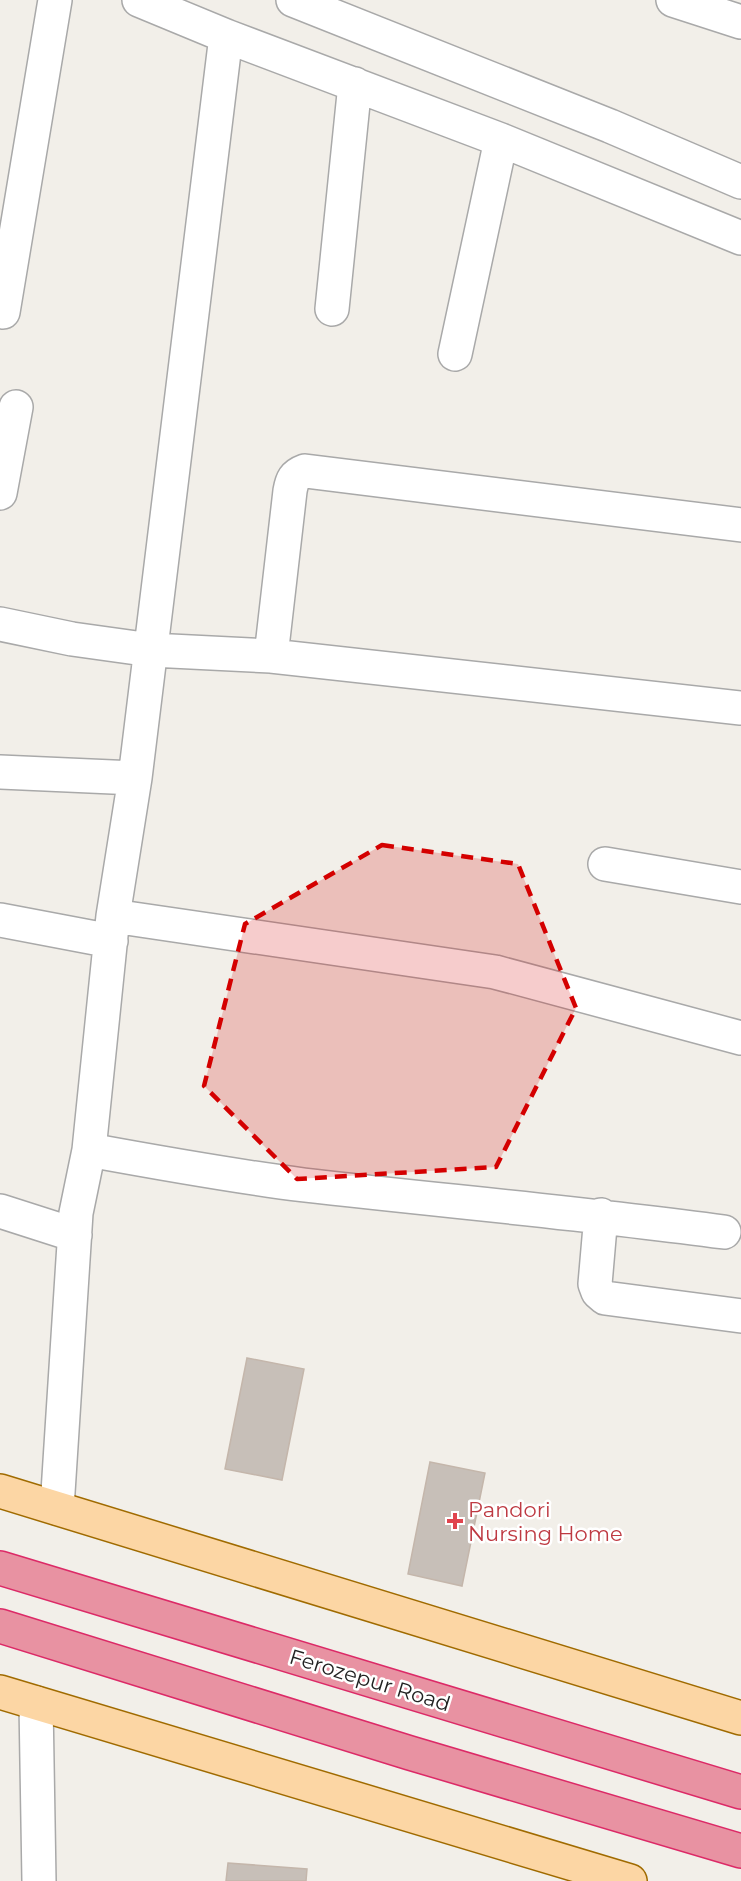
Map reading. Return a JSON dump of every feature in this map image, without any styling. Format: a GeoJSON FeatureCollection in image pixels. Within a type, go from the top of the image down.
{"type":"FeatureCollection","features":[{"type":"Feature","properties":{"kind":"highway","name":"Ferozepur Road"},"geometry":{"type":"LineString","coordinates":[[0,1568],[741,1792]]}},
{"type":"Feature","properties":{"kind":"highway"},"geometry":{"type":"LineString","coordinates":[[0,1626],[410,1753],[741,1851]]}},
{"type":"Feature","properties":{"kind":"main road"},"geometry":{"type":"LineString","coordinates":[[0,1491],[741,1718]]}},
{"type":"Feature","properties":{"kind":"main road"},"geometry":{"type":"LineString","coordinates":[[0,1692],[630,1881]]}},
{"type":"Feature","properties":{"kind":"street"},"geometry":{"type":"LineString","coordinates":[[3,312],[55,0]]}},
{"type":"Feature","properties":{"kind":"street"},"geometry":{"type":"LineString","coordinates":[[139,0],[226,36],[501,140],[741,238]]}},
{"type":"Feature","properties":{"kind":"street"},"geometry":{"type":"LineString","coordinates":[[292,0],[610,126],[741,182]]}},
{"type":"Feature","properties":{"kind":"street"},"geometry":{"type":"LineString","coordinates":[[673,0],[741,22]]}},
{"type":"Feature","properties":{"kind":"street"},"geometry":{"type":"LineString","coordinates":[[57,1508],[76,1213],[89,1150],[112,928],[135,778],[226,36]]}},
{"type":"Feature","properties":{"kind":"street"},"geometry":{"type":"LineString","coordinates":[[332,309],[355,84]]}},
{"type":"Feature","properties":{"kind":"street"},"geometry":{"type":"LineString","coordinates":[[455,354],[501,140]]}},
{"type":"Feature","properties":{"kind":"street"},"geometry":{"type":"LineString","coordinates":[[0,493],[16,407]]}},
{"type":"Feature","properties":{"kind":"street"},"geometry":{"type":"LineString","coordinates":[[271,656],[292,480],[297,474],[305,471],[741,525]]}},
{"type":"Feature","properties":{"kind":"street"},"geometry":{"type":"LineString","coordinates":[[0,624],[72,639],[151,650],[271,656],[741,708]]}},
{"type":"Feature","properties":{"kind":"street"},"geometry":{"type":"LineString","coordinates":[[0,772],[135,778]]}},
{"type":"Feature","properties":{"kind":"street"},"geometry":{"type":"LineString","coordinates":[[605,864],[741,887]]}},
{"type":"Feature","properties":{"kind":"street"},"geometry":{"type":"LineString","coordinates":[[0,920],[112,928],[495,972],[741,1038]]}},
{"type":"Feature","properties":{"kind":"street"},"geometry":{"type":"LineString","coordinates":[[89,1150],[302,1184],[601,1215],[724,1232]]}},
{"type":"Feature","properties":{"kind":"street"},"geometry":{"type":"LineString","coordinates":[[0,1211],[75,1235]]}},
{"type":"Feature","properties":{"kind":"street"},"geometry":{"type":"LineString","coordinates":[[601,1215],[595,1284],[598,1292],[605,1298],[741,1316]]}},
{"type":"Feature","properties":{"kind":"street"},"geometry":{"type":"LineString","coordinates":[[36,1703],[39,1881]]}},
{"type":"Feature","properties":{"kind":"highlighted area"},"geometry":{"type":"Polygon","coordinates":[[[382,845],[518,864],[576,1008],[496,1167],[297,1179],[204,1086],[245,924],[382,845]]]}},
{"type":"Feature","properties":{"kind":"building"},"geometry":{"type":"Polygon","coordinates":[[[247,1358],[304,1369],[282,1480],[225,1469],[247,1358]]]}},
{"type":"Feature","properties":{"kind":"building"},"geometry":{"type":"Polygon","coordinates":[[[430,1462],[485,1473],[462,1586],[408,1574],[430,1462]]]}},
{"type":"Feature","properties":{"kind":"building"},"geometry":{"type":"Polygon","coordinates":[[[228,1863],[307,1869],[306,1881],[226,1881],[228,1863]]]}},
{"type":"Feature","properties":{"kind":"place","name":"Pandori Nursing Home"},"geometry":{"type":"Point","coordinates":[455,1521]}}]}
